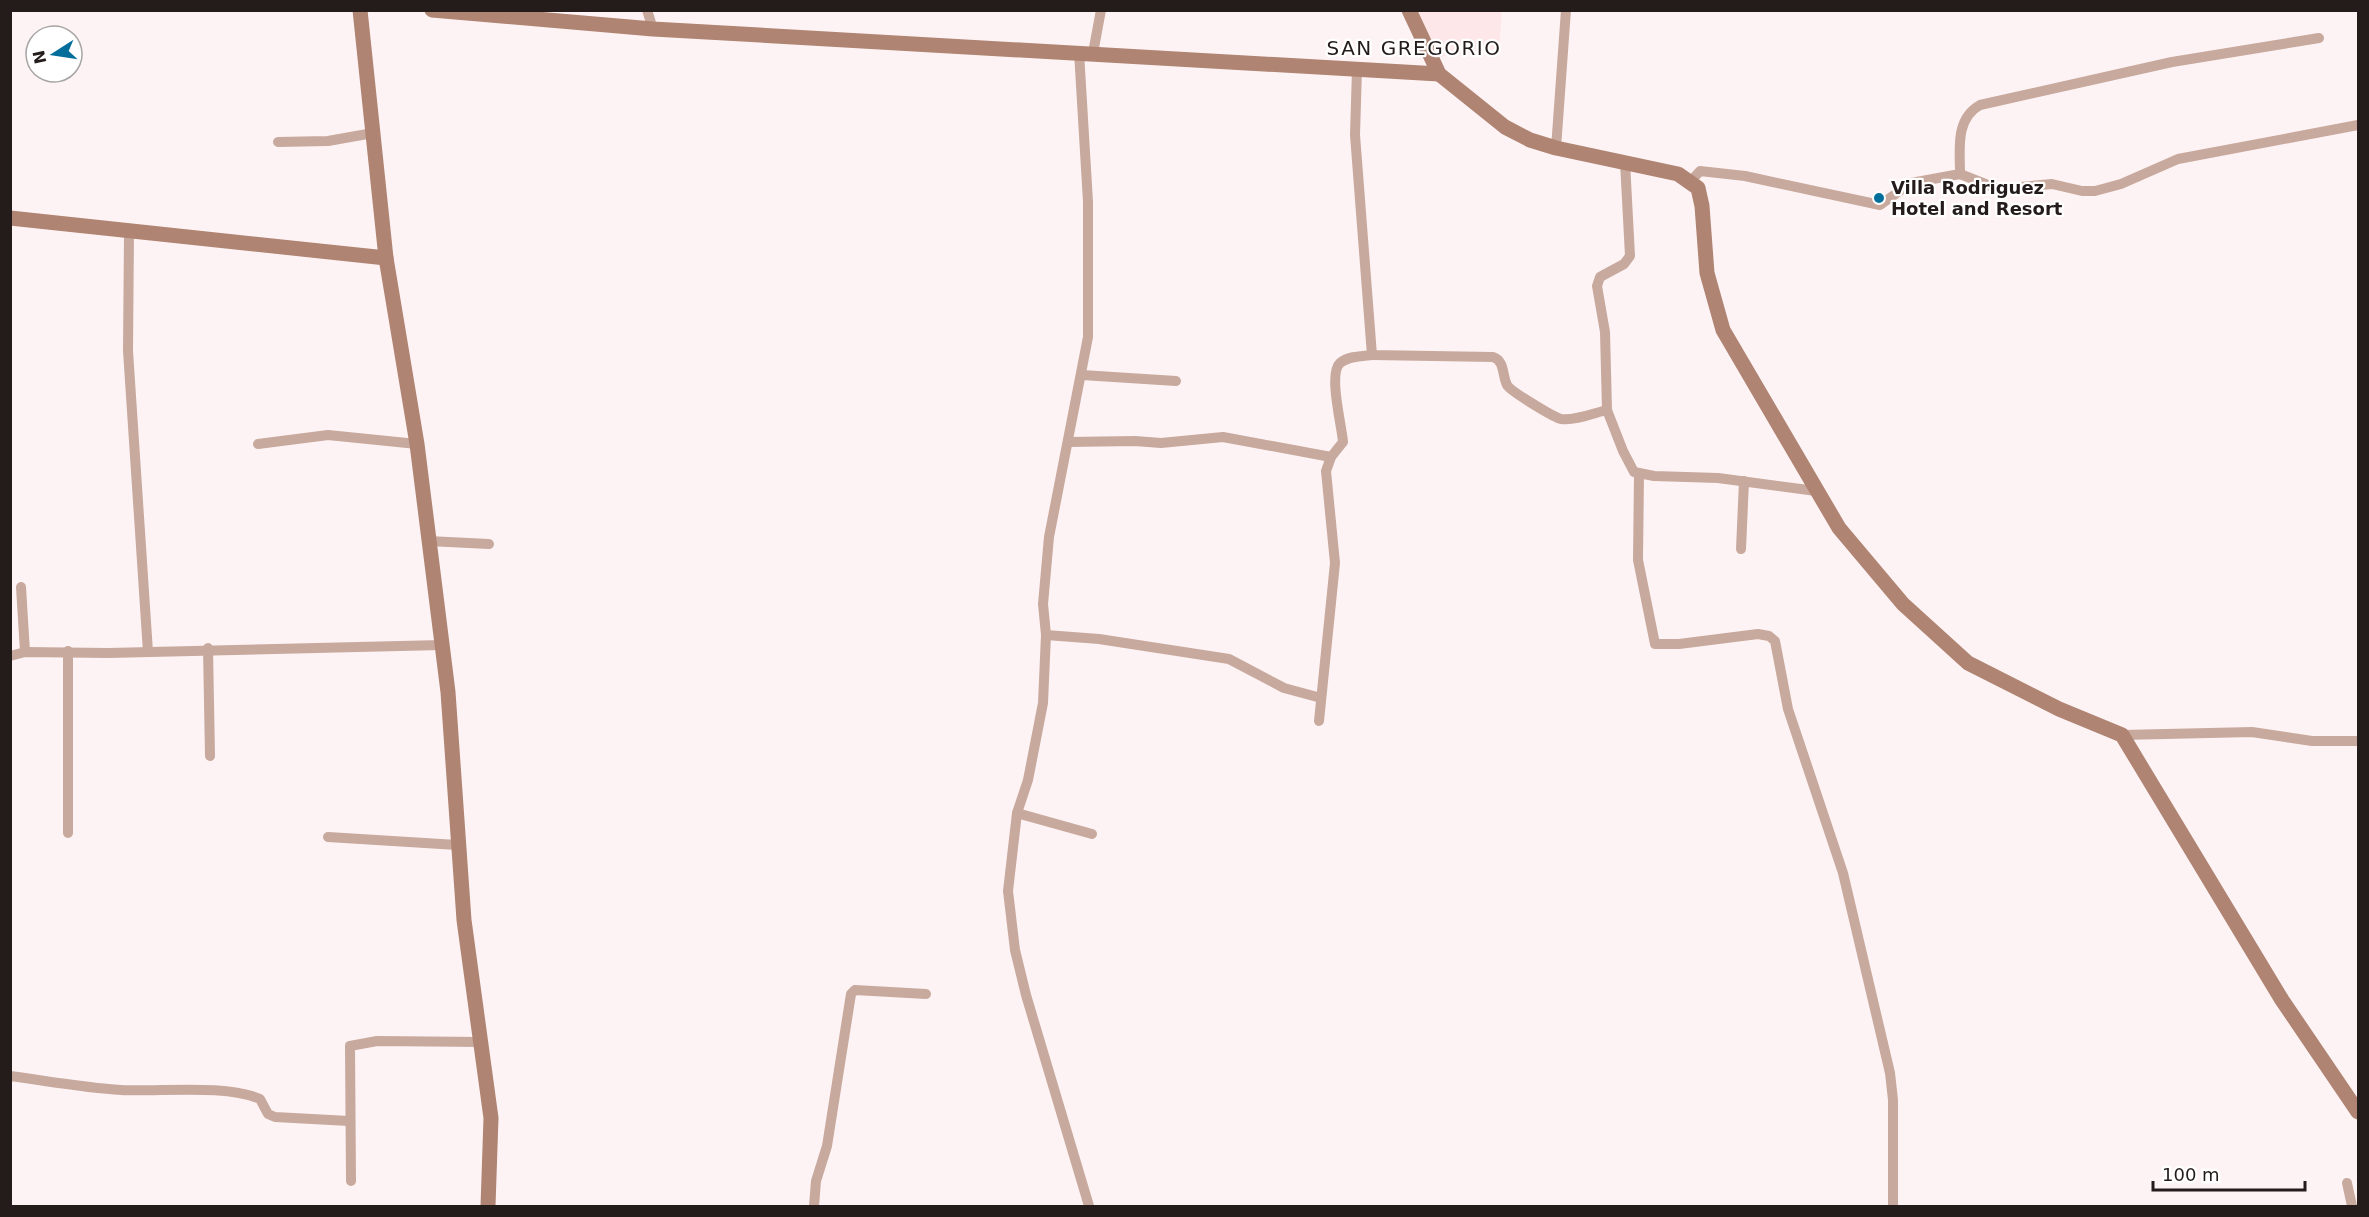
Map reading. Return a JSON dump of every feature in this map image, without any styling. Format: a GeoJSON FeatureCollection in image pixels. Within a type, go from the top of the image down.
{"type":"FeatureCollection","features":[{"type":"Feature","properties":{"kind":"street"},"geometry":{"type":"LineString","coordinates":[[360,10],[386,258],[417,444],[442,645],[452,745],[457,845],[464,921],[491,1118],[488,1206]]}},
{"type":"Feature","properties":{"kind":"street"},"geometry":{"type":"LineString","coordinates":[[432,10],[653,29],[1439,74]]}},
{"type":"Feature","properties":{"kind":"street"},"geometry":{"type":"LineString","coordinates":[[647,10],[653,29]]}},
{"type":"Feature","properties":{"kind":"street"},"geometry":{"type":"LineString","coordinates":[[1089,1206],[1015,950],[1008,891],[1017,813],[1028,780],[1042,703],[1046,635],[1043,604],[1046,561],[1088,337],[1087,171],[1080,106],[1086,53],[1101,10]]}},
{"type":"Feature","properties":{"kind":"street"},"geometry":{"type":"LineString","coordinates":[[1409,10],[1439,74],[1505,127],[1530,140],[1556,148],[1678,174],[1691,181],[1700,194],[1707,273],[1723,330],[1839,528],[1873,571],[1913,615],[1957,655],[2059,709],[2122,735],[2252,732],[2312,741],[2358,741]]}},
{"type":"Feature","properties":{"kind":"street"},"geometry":{"type":"LineString","coordinates":[[1556,148],[1566,10]]}},
{"type":"Feature","properties":{"kind":"street"},"geometry":{"type":"LineString","coordinates":[[1960,174],[1962,126],[1967,116],[1980,105],[2172,62],[2319,38]]}},
{"type":"Feature","properties":{"kind":"street"},"geometry":{"type":"LineString","coordinates":[[1357,69],[1355,135],[1372,355]]}},
{"type":"Feature","properties":{"kind":"street"},"geometry":{"type":"LineString","coordinates":[[1691,181],[1697,173],[1710,171],[1745,176],[1880,205],[1911,183],[1960,174],[1998,189],[2052,184],[2082,191],[2095,191],[2121,184],[2178,159],[2358,125]]}},
{"type":"Feature","properties":{"kind":"street"},"geometry":{"type":"LineString","coordinates":[[278,142],[328,141],[373,133]]}},
{"type":"Feature","properties":{"kind":"street"},"geometry":{"type":"LineString","coordinates":[[1625,162],[1630,256],[1624,264],[1600,277],[1597,286],[1605,332],[1607,410],[1629,466],[1639,473],[1744,481],[1816,491]]}},
{"type":"Feature","properties":{"kind":"street"},"geometry":{"type":"LineString","coordinates":[[10,218],[386,258]]}},
{"type":"Feature","properties":{"kind":"street"},"geometry":{"type":"LineString","coordinates":[[129,232],[128,351],[148,652]]}},
{"type":"Feature","properties":{"kind":"street"},"geometry":{"type":"LineString","coordinates":[[1319,721],[1335,563],[1334,528],[1326,488],[1326,471],[1331,457],[1343,442],[1335,381],[1336,368],[1346,359],[1372,355],[1493,357],[1502,365],[1512,393],[1556,418],[1567,419],[1607,410]]}},
{"type":"Feature","properties":{"kind":"street"},"geometry":{"type":"LineString","coordinates":[[1082,375],[1176,381]]}},
{"type":"Feature","properties":{"kind":"street"},"geometry":{"type":"LineString","coordinates":[[258,444],[328,435],[417,444]]}},
{"type":"Feature","properties":{"kind":"street"},"geometry":{"type":"LineString","coordinates":[[1068,442],[1161,443],[1223,437],[1331,457]]}},
{"type":"Feature","properties":{"kind":"street"},"geometry":{"type":"LineString","coordinates":[[1639,473],[1638,560],[1655,644],[1679,644],[1758,634],[1769,636],[1775,641],[1793,728],[1839,856],[1890,1073],[1893,1100],[1893,1206]]}},
{"type":"Feature","properties":{"kind":"street"},"geometry":{"type":"LineString","coordinates":[[1741,549],[1744,481]]}},
{"type":"Feature","properties":{"kind":"street"},"geometry":{"type":"LineString","coordinates":[[428,541],[489,544]]}},
{"type":"Feature","properties":{"kind":"street"},"geometry":{"type":"LineString","coordinates":[[21,587],[25,652]]}},
{"type":"Feature","properties":{"kind":"street"},"geometry":{"type":"LineString","coordinates":[[1046,635],[1099,639],[1229,659],[1284,688],[1321,698]]}},
{"type":"Feature","properties":{"kind":"street"},"geometry":{"type":"LineString","coordinates":[[10,656],[25,652],[148,652],[208,648],[442,645]]}},
{"type":"Feature","properties":{"kind":"street"},"geometry":{"type":"LineString","coordinates":[[208,648],[210,756]]}},
{"type":"Feature","properties":{"kind":"street"},"geometry":{"type":"LineString","coordinates":[[68,651],[68,832]]}},
{"type":"Feature","properties":{"kind":"street"},"geometry":{"type":"LineString","coordinates":[[2122,735],[2282,1000],[2353,1097],[2358,1112]]}},
{"type":"Feature","properties":{"kind":"street"},"geometry":{"type":"LineString","coordinates":[[1017,813],[1092,834]]}},
{"type":"Feature","properties":{"kind":"street"},"geometry":{"type":"LineString","coordinates":[[328,837],[457,845]]}},
{"type":"Feature","properties":{"kind":"street"},"geometry":{"type":"LineString","coordinates":[[814,1206],[816,1181],[827,1146],[851,994],[855,990],[926,994]]}},
{"type":"Feature","properties":{"kind":"street"},"geometry":{"type":"LineString","coordinates":[[351,1181],[350,1046],[377,1041],[482,1042]]}},
{"type":"Feature","properties":{"kind":"street"},"geometry":{"type":"LineString","coordinates":[[10,1076],[118,1090],[219,1092],[254,1096],[260,1099],[268,1114],[275,1117],[349,1121]]}},
{"type":"Feature","properties":{"kind":"street"},"geometry":{"type":"LineString","coordinates":[[2347,1183],[2352,1206]]}},
{"type":"Feature","properties":{"kind":"shaded area"},"geometry":{"type":"Polygon","coordinates":[[[1416,11],[1502,11],[1499,48],[1440,57],[1416,11]]]}},
{"type":"Feature","properties":{"kind":"place","name":"Villa Rodriguez Hotel and Resort"},"geometry":{"type":"Point","coordinates":[1879,198]}},
{"type":"Feature","properties":{"kind":"district","name":"SAN GREGORIO"},"geometry":{"type":"Point","coordinates":[1414,48]}}]}
